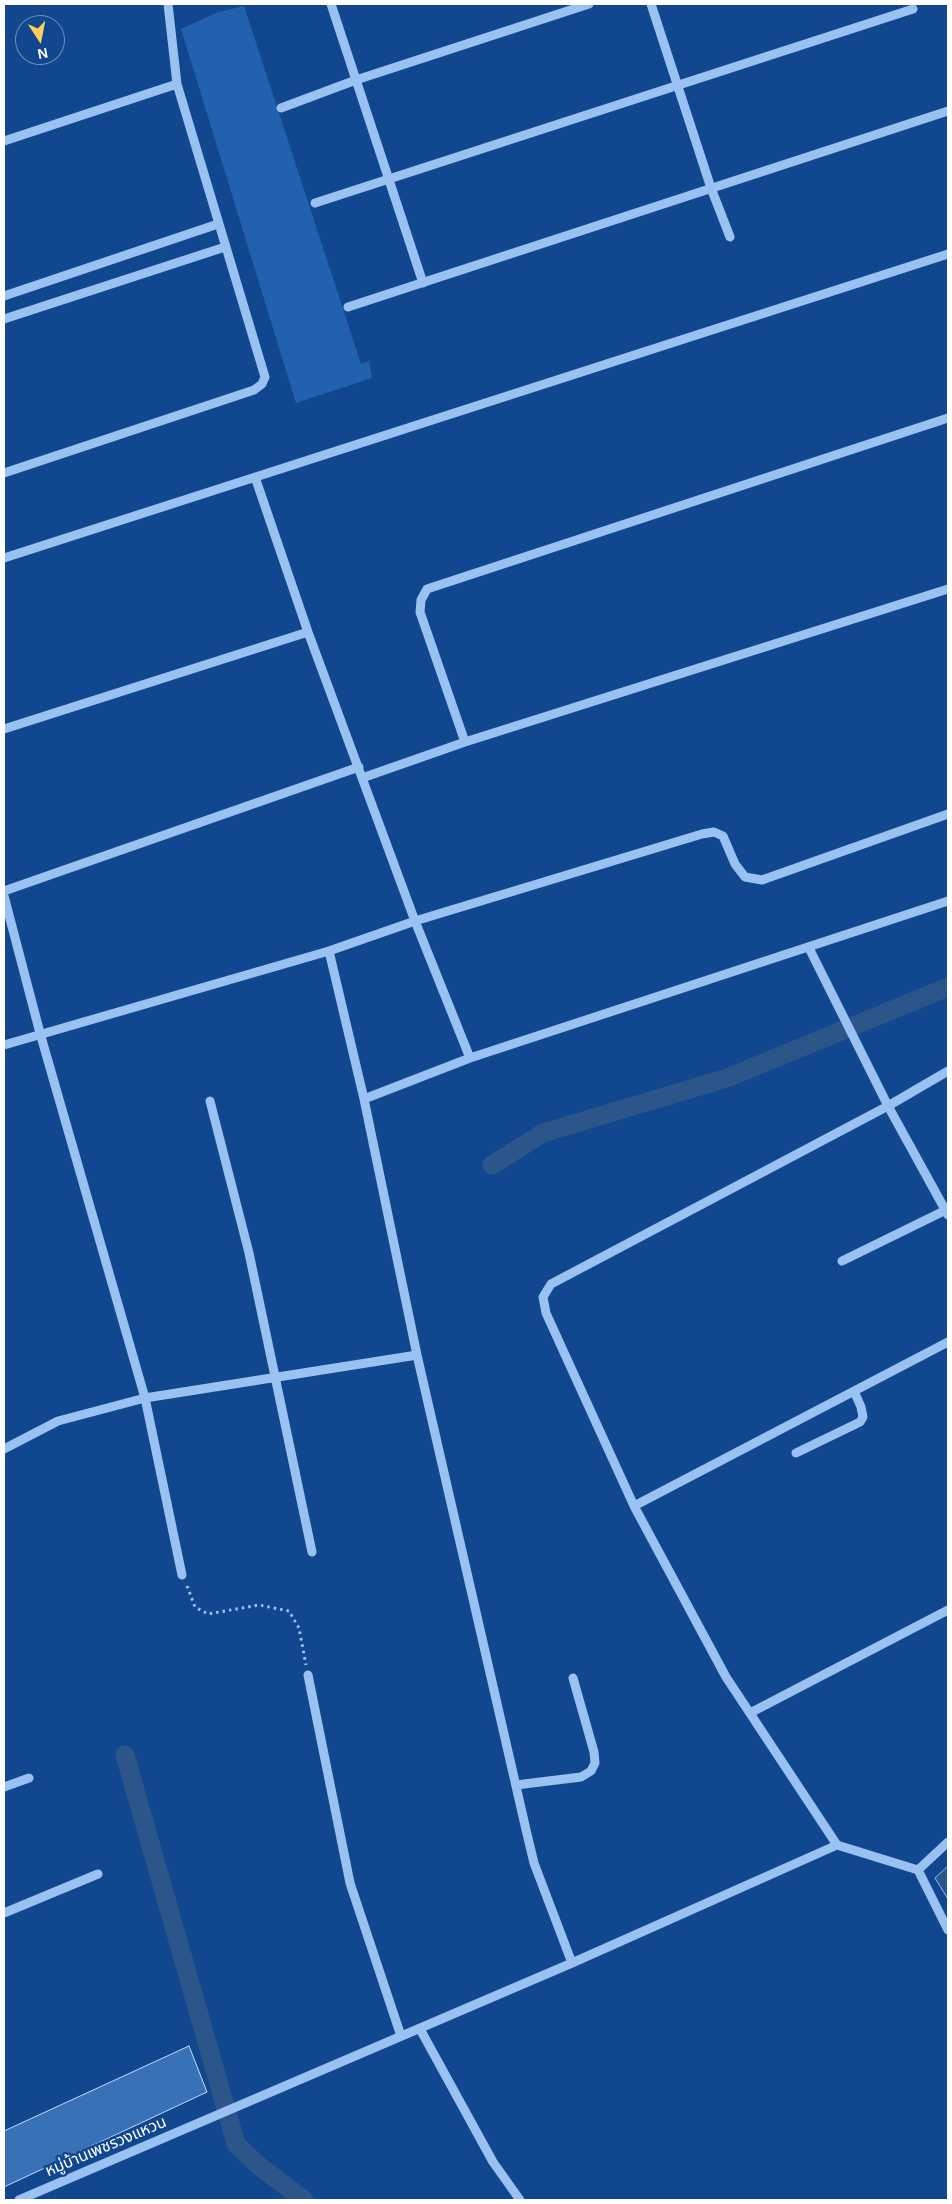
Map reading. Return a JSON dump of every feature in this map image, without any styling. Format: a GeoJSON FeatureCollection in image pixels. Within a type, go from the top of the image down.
{"type":"FeatureCollection","features":[{"type":"Feature","properties":{"kind":"street"},"geometry":{"type":"LineString","coordinates":[[4,473],[254,390],[262,384],[265,377],[177,84],[168,4]]}},
{"type":"Feature","properties":{"kind":"street"},"geometry":{"type":"LineString","coordinates":[[331,4],[423,283]]}},
{"type":"Feature","properties":{"kind":"street"},"geometry":{"type":"LineString","coordinates":[[281,108],[356,80],[589,4]]}},
{"type":"Feature","properties":{"kind":"street"},"geometry":{"type":"LineString","coordinates":[[651,4],[711,188],[730,236]]}},
{"type":"Feature","properties":{"kind":"street"},"geometry":{"type":"LineString","coordinates":[[316,203],[913,9]]}},
{"type":"Feature","properties":{"kind":"street"},"geometry":{"type":"LineString","coordinates":[[4,141],[177,84]]}},
{"type":"Feature","properties":{"kind":"street"},"geometry":{"type":"LineString","coordinates":[[348,307],[948,111]]}},
{"type":"Feature","properties":{"kind":"street"},"geometry":{"type":"LineString","coordinates":[[4,296],[218,224]]}},
{"type":"Feature","properties":{"kind":"street"},"geometry":{"type":"LineString","coordinates":[[4,319],[225,246]]}},
{"type":"Feature","properties":{"kind":"street"},"geometry":{"type":"LineString","coordinates":[[4,558],[948,254]]}},
{"type":"Feature","properties":{"kind":"street"},"geometry":{"type":"LineString","coordinates":[[465,742],[420,612],[421,600],[427,589],[948,418]]}},
{"type":"Feature","properties":{"kind":"street"},"geometry":{"type":"LineString","coordinates":[[255,477],[308,632],[362,778],[415,921],[470,1058]]}},
{"type":"Feature","properties":{"kind":"street"},"geometry":{"type":"LineString","coordinates":[[362,778],[465,742],[948,589]]}},
{"type":"Feature","properties":{"kind":"street"},"geometry":{"type":"LineString","coordinates":[[4,729],[308,632]]}},
{"type":"Feature","properties":{"kind":"street"},"geometry":{"type":"LineString","coordinates":[[4,891],[359,767]]}},
{"type":"Feature","properties":{"kind":"street"},"geometry":{"type":"LineString","coordinates":[[4,1045],[329,951],[415,921],[702,834],[714,832],[723,836],[735,864],[745,877],[762,880],[948,814]]}},
{"type":"Feature","properties":{"kind":"street"},"geometry":{"type":"LineString","coordinates":[[4,896],[40,1034],[146,1398],[182,1576]]}},
{"type":"Feature","properties":{"kind":"street"},"geometry":{"type":"LineString","coordinates":[[364,1099],[470,1058],[948,901]]}},
{"type":"Feature","properties":{"kind":"street"},"geometry":{"type":"LineString","coordinates":[[809,948],[888,1106],[947,1212],[842,1261]]}},
{"type":"Feature","properties":{"kind":"street"},"geometry":{"type":"LineString","coordinates":[[329,951],[364,1099],[418,1355],[534,1863],[572,1963]]}},
{"type":"Feature","properties":{"kind":"street"},"geometry":{"type":"LineString","coordinates":[[948,1071],[888,1106],[551,1284],[543,1297],[546,1313],[634,1506],[726,1677],[836,1845],[918,1870],[948,1928]]}},
{"type":"Feature","properties":{"kind":"street"},"geometry":{"type":"LineString","coordinates":[[210,1101],[249,1253],[312,1552]]}},
{"type":"Feature","properties":{"kind":"street"},"geometry":{"type":"LineString","coordinates":[[634,1506],[948,1342]]}},
{"type":"Feature","properties":{"kind":"street"},"geometry":{"type":"LineString","coordinates":[[4,1449],[58,1421],[146,1398],[418,1355]]}},
{"type":"Feature","properties":{"kind":"street"},"geometry":{"type":"LineString","coordinates":[[796,1453],[860,1422],[863,1417],[854,1391]]}},
{"type":"Feature","properties":{"kind":"street"},"geometry":{"type":"LineString","coordinates":[[750,1713],[948,1610]]}},
{"type":"Feature","properties":{"kind":"street"},"geometry":{"type":"LineString","coordinates":[[308,1675],[350,1883],[401,2036]]}},
{"type":"Feature","properties":{"kind":"street"},"geometry":{"type":"LineString","coordinates":[[516,1785],[581,1777],[591,1771],[595,1762],[594,1752],[573,1678]]}},
{"type":"Feature","properties":{"kind":"street"},"geometry":{"type":"LineString","coordinates":[[4,1787],[28,1778]]}},
{"type":"Feature","properties":{"kind":"street"},"geometry":{"type":"LineString","coordinates":[[918,1870],[948,1842]]}},
{"type":"Feature","properties":{"kind":"street","name":"หมู่บ้านเพชรวงแหวน"},"geometry":{"type":"LineString","coordinates":[[19,2200],[572,1963],[836,1845]]}},
{"type":"Feature","properties":{"kind":"street"},"geometry":{"type":"LineString","coordinates":[[4,1913],[98,1874]]}},
{"type":"Feature","properties":{"kind":"street"},"geometry":{"type":"LineString","coordinates":[[420,2028],[493,2162],[520,2200]]}},
{"type":"Feature","properties":{"kind":"path"},"geometry":{"type":"LineString","coordinates":[[182,1576],[195,1607],[208,1614],[259,1605],[289,1611],[299,1628],[308,1675]]}},
{"type":"Feature","properties":{"kind":"shaded area"},"geometry":{"type":"Polygon","coordinates":[[[244,6],[361,364],[369,361],[372,378],[296,403],[181,29],[218,12],[244,6]]]}},
{"type":"Feature","properties":{"kind":"shaded area"},"geometry":{"type":"Polygon","coordinates":[[[948,1866],[948,1899],[935,1878],[948,1866]]]}},
{"type":"Feature","properties":{"kind":"building"},"geometry":{"type":"Polygon","coordinates":[[[189,2046],[207,2092],[4,2187],[4,2131],[189,2046]]]}},
{"type":"Feature","properties":{"kind":"waterway"},"geometry":{"type":"LineString","coordinates":[[492,1165],[543,1133],[727,1078],[948,987]]}},
{"type":"Feature","properties":{"kind":"waterway"},"geometry":{"type":"LineString","coordinates":[[125,1755],[236,2144],[258,2165],[304,2200]]}}]}
